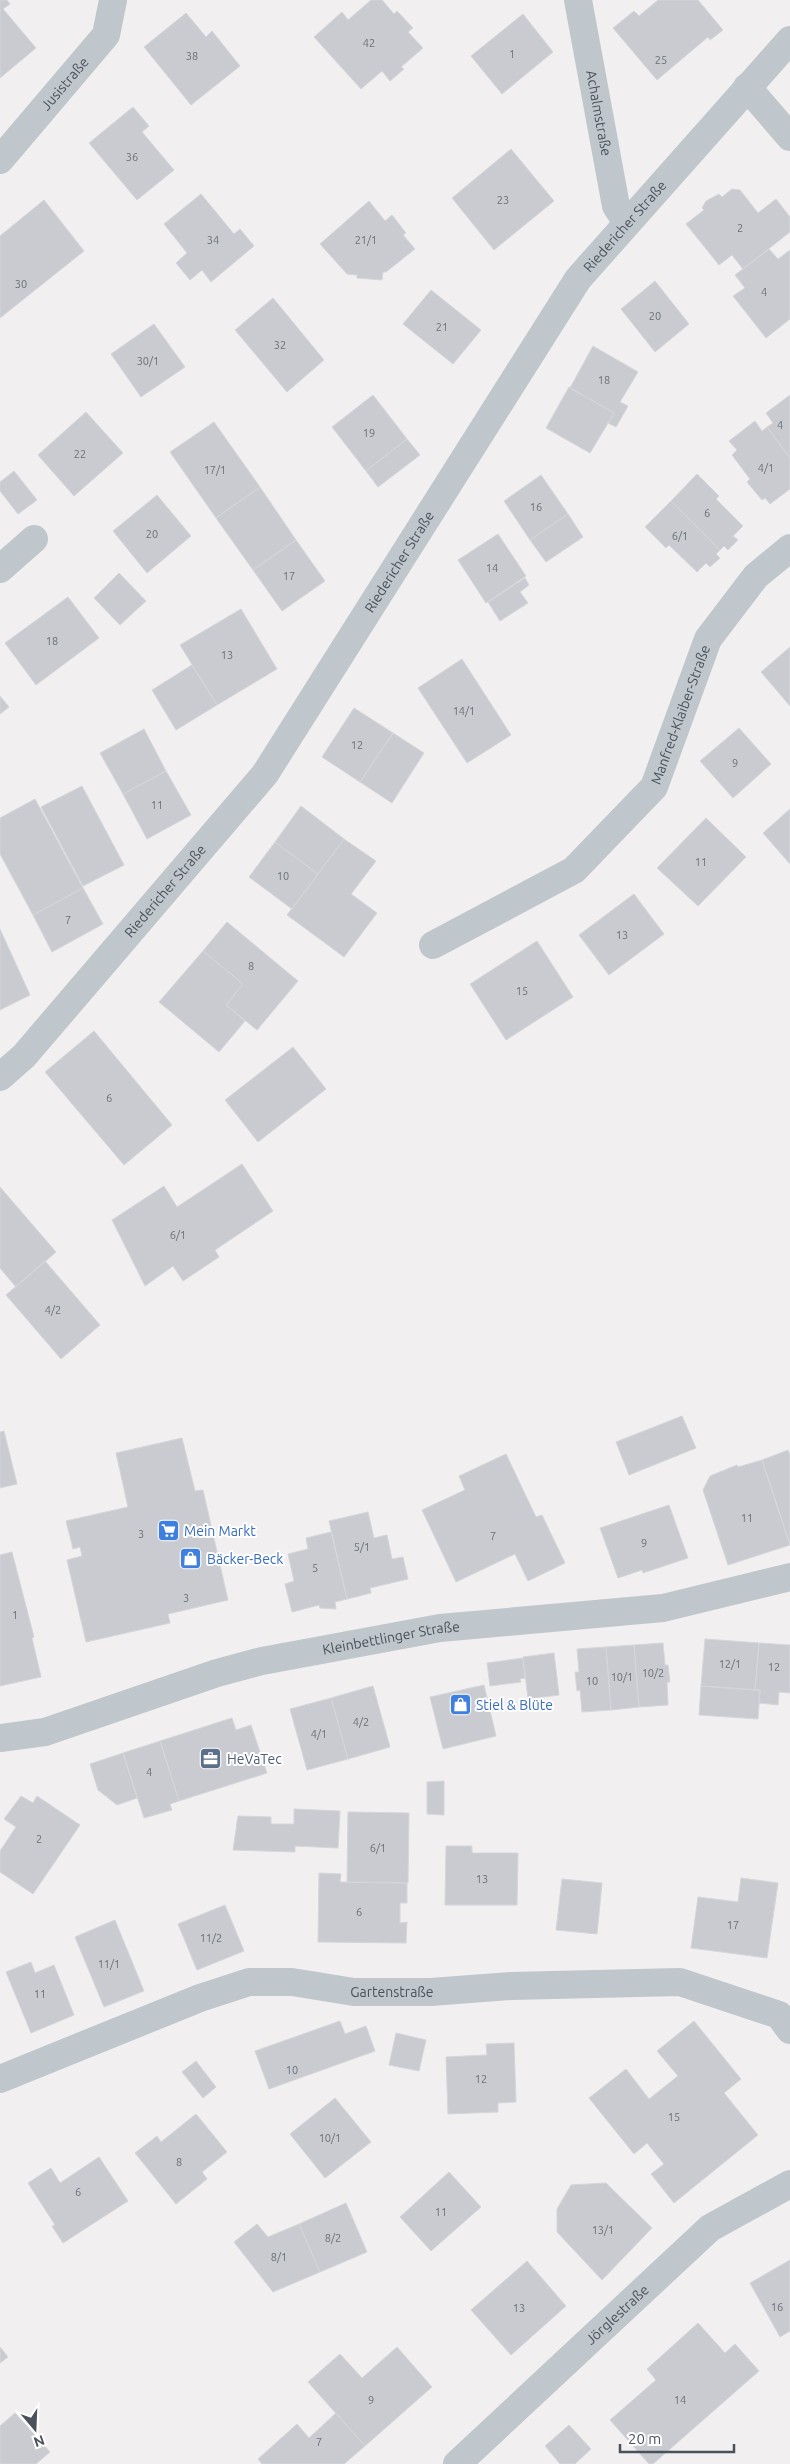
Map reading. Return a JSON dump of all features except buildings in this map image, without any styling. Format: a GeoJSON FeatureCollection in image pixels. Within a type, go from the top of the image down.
{"type":"FeatureCollection","features":[{"type":"Feature","properties":{"kind":"street","name":"Jusistraße"},"geometry":{"type":"LineString","coordinates":[[4,150],[106,35],[113,0]]}},
{"type":"Feature","properties":{"kind":"street","name":"Achalmstraße"},"geometry":{"type":"LineString","coordinates":[[578,0],[616,206],[627,223]]}},
{"type":"Feature","properties":{"kind":"street","name":"Riedericher Straße"},"geometry":{"type":"LineString","coordinates":[[0,1077],[24,1056],[265,774],[578,279],[790,40]]}},
{"type":"Feature","properties":{"kind":"street"},"geometry":{"type":"LineString","coordinates":[[747,87],[790,137]]}},
{"type":"Feature","properties":{"kind":"street"},"geometry":{"type":"LineString","coordinates":[[0,569],[34,540]]}},
{"type":"Feature","properties":{"kind":"street","name":"Manfred-Klaiber-Straße"},"geometry":{"type":"LineString","coordinates":[[433,945],[574,870],[654,787],[708,639],[756,576],[790,548]]}},
{"type":"Feature","properties":{"kind":"street","name":"Kleinbettlinger Straße"},"geometry":{"type":"LineString","coordinates":[[0,1738],[46,1732],[216,1673],[262,1661],[440,1628],[663,1608],[790,1577]]}},
{"type":"Feature","properties":{"kind":"street","name":"Gartenstraße"},"geometry":{"type":"LineString","coordinates":[[0,2079],[200,1998],[249,1982],[292,1982],[354,1992],[431,1992],[511,1986],[680,1982],[779,2015],[790,2030]]}},
{"type":"Feature","properties":{"kind":"street","name":"Jörglestraße"},"geometry":{"type":"LineString","coordinates":[[457,2464],[710,2228],[790,2184]]}},
{"type":"Feature","properties":{"kind":"place","name":"Mein Markt"},"geometry":{"type":"Point","coordinates":[168,1531]}},
{"type":"Feature","properties":{"kind":"place","name":"Bäcker-Beck"},"geometry":{"type":"Point","coordinates":[191,1559]}},
{"type":"Feature","properties":{"kind":"place","name":"Stiel & Blüte"},"geometry":{"type":"Point","coordinates":[460,1705]}},
{"type":"Feature","properties":{"kind":"place","name":"HeVaTec"},"geometry":{"type":"Point","coordinates":[211,1759]}}]}
